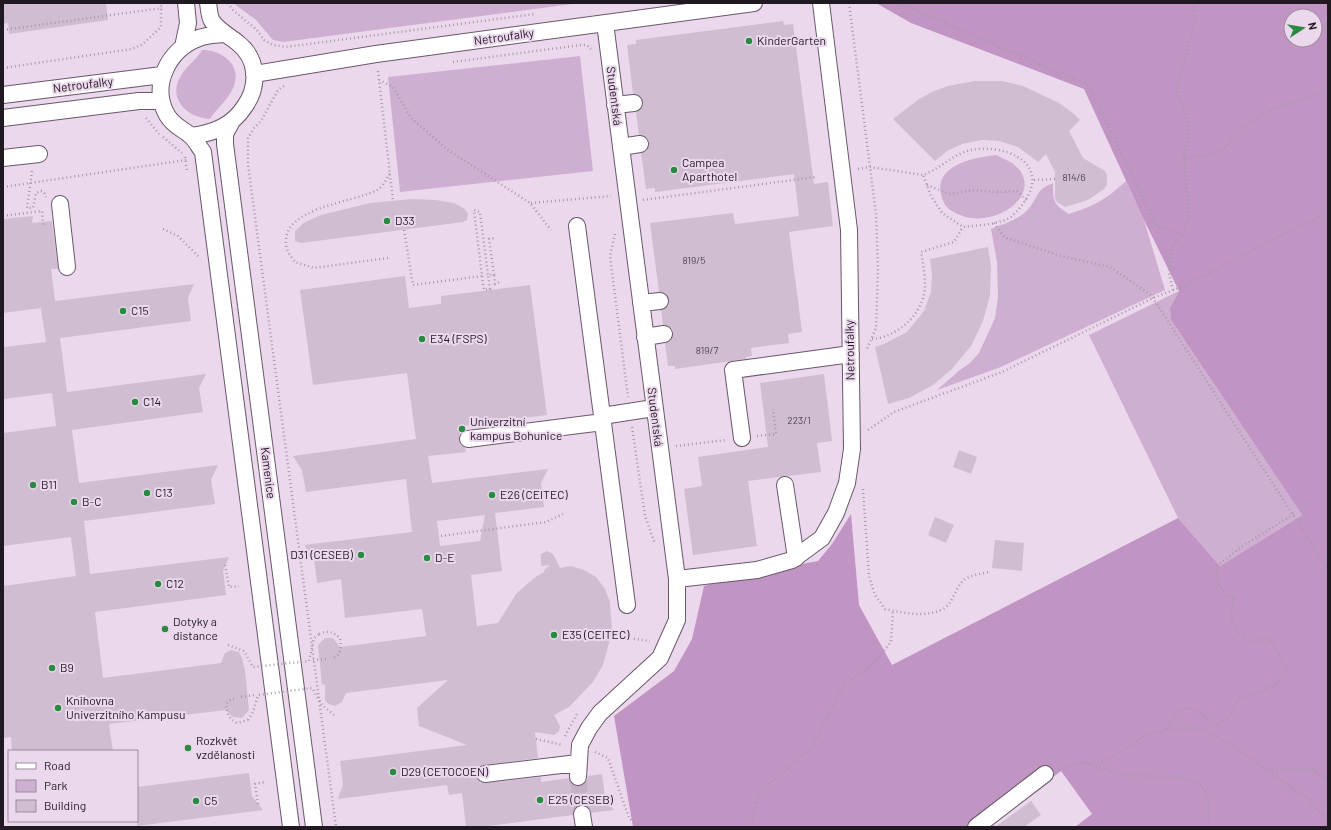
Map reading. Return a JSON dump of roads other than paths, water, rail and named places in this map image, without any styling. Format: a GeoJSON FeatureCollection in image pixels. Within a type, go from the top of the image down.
{"type":"FeatureCollection","features":[{"type":"Feature","properties":{"kind":"street"},"geometry":{"type":"LineString","coordinates":[[182,47],[188,23],[186,3]]}},
{"type":"Feature","properties":{"kind":"street","name":"Kamenice"},"geometry":{"type":"LineString","coordinates":[[191,136],[219,130],[242,112],[252,96],[254,74],[252,63],[247,54],[237,43],[224,34],[211,19],[208,3]]}},
{"type":"Feature","properties":{"kind":"street","name":"Netroufalky"},"geometry":{"type":"LineString","coordinates":[[254,74],[376,54],[754,3]]}},
{"type":"Feature","properties":{"kind":"street","name":"Netroufalky"},"geometry":{"type":"LineString","coordinates":[[677,579],[757,570],[796,558],[822,538],[836,513],[847,483],[852,449],[849,230],[821,3]]}},
{"type":"Feature","properties":{"kind":"street","name":"Studentská"},"geometry":{"type":"LineString","coordinates":[[485,774],[578,770],[580,745],[589,728],[600,713],[660,658],[677,620],[677,579],[626,197],[605,23]]}},
{"type":"Feature","properties":{"kind":"street"},"geometry":{"type":"LineString","coordinates":[[162,75],[182,47],[201,37],[224,34]]}},
{"type":"Feature","properties":{"kind":"street","name":"Kamenice"},"geometry":{"type":"LineString","coordinates":[[162,75],[161,101],[172,122],[191,136],[203,152],[206,169],[291,827]]}},
{"type":"Feature","properties":{"kind":"street","name":"Netroufalky"},"geometry":{"type":"LineString","coordinates":[[3,95],[162,75]]}},
{"type":"Feature","properties":{"kind":"street","name":"Netroufalky"},"geometry":{"type":"LineString","coordinates":[[3,118],[139,101],[161,101]]}},
{"type":"Feature","properties":{"kind":"street"},"geometry":{"type":"LineString","coordinates":[[615,105],[634,103]]}},
{"type":"Feature","properties":{"kind":"street","name":"Kamenice"},"geometry":{"type":"LineString","coordinates":[[232,121],[225,134],[225,144],[314,827]]}},
{"type":"Feature","properties":{"kind":"street"},"geometry":{"type":"LineString","coordinates":[[621,147],[640,144]]}},
{"type":"Feature","properties":{"kind":"street"},"geometry":{"type":"LineString","coordinates":[[3,158],[36,154]]}},
{"type":"Feature","properties":{"kind":"street"},"geometry":{"type":"LineString","coordinates":[[54,203],[67,267]]}},
{"type":"Feature","properties":{"kind":"street"},"geometry":{"type":"LineString","coordinates":[[577,226],[626,605]]}},
{"type":"Feature","properties":{"kind":"street"},"geometry":{"type":"LineString","coordinates":[[640,303],[660,301]]}},
{"type":"Feature","properties":{"kind":"street"},"geometry":{"type":"LineString","coordinates":[[645,337],[664,334]]}},
{"type":"Feature","properties":{"kind":"street"},"geometry":{"type":"LineString","coordinates":[[742,438],[733,370],[850,354]]}},
{"type":"Feature","properties":{"kind":"street"},"geometry":{"type":"LineString","coordinates":[[468,439],[602,419],[654,408]]}},
{"type":"Feature","properties":{"kind":"street"},"geometry":{"type":"LineString","coordinates":[[785,485],[796,558]]}},
{"type":"Feature","properties":{"kind":"street"},"geometry":{"type":"LineString","coordinates":[[976,827],[1045,774]]}},
{"type":"Feature","properties":{"kind":"tunnel"},"geometry":{"type":"LineString","coordinates":[[578,777],[582,814]]}},
{"type":"Feature","properties":{"kind":"place","name":"KinderGarten"},"geometry":{"type":"Point","coordinates":[749,41]}},
{"type":"Feature","properties":{"kind":"place","name":"Campea Aparthotel"},"geometry":{"type":"Point","coordinates":[674,170]}},
{"type":"Feature","properties":{"kind":"place","name":"D33"},"geometry":{"type":"Point","coordinates":[387,221]}},
{"type":"Feature","properties":{"kind":"place","name":"C15"},"geometry":{"type":"Point","coordinates":[123,311]}},
{"type":"Feature","properties":{"kind":"place","name":"E34 (FSPS)"},"geometry":{"type":"Point","coordinates":[422,339]}},
{"type":"Feature","properties":{"kind":"place","name":"C14"},"geometry":{"type":"Point","coordinates":[135,402]}},
{"type":"Feature","properties":{"kind":"place","name":"Univerzitní kampus Bohunice"},"geometry":{"type":"Point","coordinates":[462,429]}},
{"type":"Feature","properties":{"kind":"place","name":"B11"},"geometry":{"type":"Point","coordinates":[33,485]}},
{"type":"Feature","properties":{"kind":"place","name":"C13"},"geometry":{"type":"Point","coordinates":[147,493]}},
{"type":"Feature","properties":{"kind":"place","name":"E26 (CEITEC)"},"geometry":{"type":"Point","coordinates":[492,495]}},
{"type":"Feature","properties":{"kind":"place","name":"B-C"},"geometry":{"type":"Point","coordinates":[74,502]}},
{"type":"Feature","properties":{"kind":"place","name":"D31 (CESEB)"},"geometry":{"type":"Point","coordinates":[361,555]}},
{"type":"Feature","properties":{"kind":"place","name":"D-E"},"geometry":{"type":"Point","coordinates":[427,558]}},
{"type":"Feature","properties":{"kind":"place","name":"C12"},"geometry":{"type":"Point","coordinates":[158,584]}},
{"type":"Feature","properties":{"kind":"place","name":"Dotyky a distance"},"geometry":{"type":"Point","coordinates":[165,629]}},
{"type":"Feature","properties":{"kind":"place","name":"E35 (CEITEC)"},"geometry":{"type":"Point","coordinates":[554,635]}},
{"type":"Feature","properties":{"kind":"place","name":"B9"},"geometry":{"type":"Point","coordinates":[52,668]}},
{"type":"Feature","properties":{"kind":"place","name":"Knihovna Univerzitního Kampusu"},"geometry":{"type":"Point","coordinates":[58,708]}},
{"type":"Feature","properties":{"kind":"place","name":"Rozkvět vzdělanosti"},"geometry":{"type":"Point","coordinates":[188,748]}},
{"type":"Feature","properties":{"kind":"place","name":"D29 (CETOCOEN)"},"geometry":{"type":"Point","coordinates":[393,772]}},
{"type":"Feature","properties":{"kind":"place","name":"E25 (CESEB)"},"geometry":{"type":"Point","coordinates":[540,800]}},
{"type":"Feature","properties":{"kind":"place","name":"C5"},"geometry":{"type":"Point","coordinates":[196,801]}}]}
